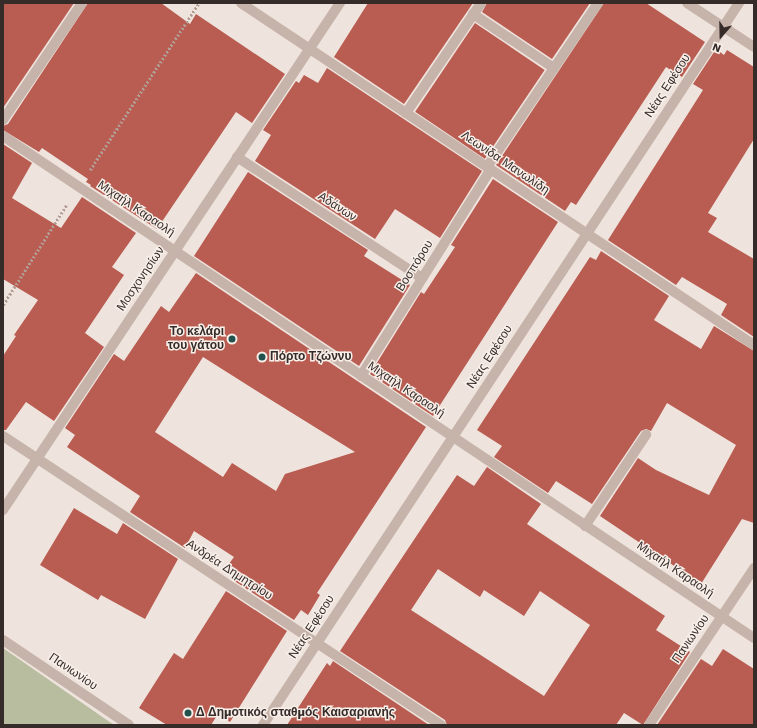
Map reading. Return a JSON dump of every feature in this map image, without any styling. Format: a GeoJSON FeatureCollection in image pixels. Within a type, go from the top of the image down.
{"type":"FeatureCollection","features":[{"type":"Feature","properties":{"kind":"street"},"geometry":{"type":"LineString","coordinates":[[3,120],[82,3]]}},
{"type":"Feature","properties":{"kind":"street","name":"Λεωνίδα Μανωλίδη"},"geometry":{"type":"LineString","coordinates":[[241,3],[754,345]]}},
{"type":"Feature","properties":{"kind":"street","name":"Μοσχονησίων"},"geometry":{"type":"LineString","coordinates":[[3,510],[340,3]]}},
{"type":"Feature","properties":{"kind":"street"},"geometry":{"type":"LineString","coordinates":[[406,113],[481,3]]}},
{"type":"Feature","properties":{"kind":"street","name":"Βοσπόρου"},"geometry":{"type":"LineString","coordinates":[[361,376],[489,168],[598,3]]}},
{"type":"Feature","properties":{"kind":"street"},"geometry":{"type":"LineString","coordinates":[[687,3],[754,47]]}},
{"type":"Feature","properties":{"kind":"street","name":"Νέας Εφέσου"},"geometry":{"type":"LineString","coordinates":[[263,725],[739,3]]}},
{"type":"Feature","properties":{"kind":"street"},"geometry":{"type":"LineString","coordinates":[[473,14],[554,68]]}},
{"type":"Feature","properties":{"kind":"street","name":"Μιχαήλ Καραολή"},"geometry":{"type":"LineString","coordinates":[[3,136],[754,638]]}},
{"type":"Feature","properties":{"kind":"street","name":"Αδάνων"},"geometry":{"type":"LineString","coordinates":[[238,157],[422,278]]}},
{"type":"Feature","properties":{"kind":"street"},"geometry":{"type":"LineString","coordinates":[[585,526],[646,435]]}},
{"type":"Feature","properties":{"kind":"street","name":"Ανδρέα Δημητρίου"},"geometry":{"type":"LineString","coordinates":[[3,436],[441,725]]}},
{"type":"Feature","properties":{"kind":"street","name":"Πανιωνίου"},"geometry":{"type":"LineString","coordinates":[[649,725],[754,568]]}},
{"type":"Feature","properties":{"kind":"street","name":"Πανιωνίου"},"geometry":{"type":"LineString","coordinates":[[3,640],[128,725]]}},
{"type":"Feature","properties":{"kind":"path"},"geometry":{"type":"LineString","coordinates":[[3,305],[199,3]]}},
{"type":"Feature","properties":{"kind":"green space"},"geometry":{"type":"Polygon","coordinates":[[[3,648],[114,725],[3,725],[3,648]]]}},
{"type":"Feature","properties":{"kind":"building"},"geometry":{"type":"Polygon","coordinates":[[[3,3],[74,3],[3,108],[3,3]]]}},
{"type":"Feature","properties":{"kind":"building"},"geometry":{"type":"Polygon","coordinates":[[[88,3],[161,3],[190,24],[196,14],[285,74],[252,123],[236,112],[157,229],[90,186],[91,185],[86,182],[88,179],[42,148],[39,152],[3,130],[3,126],[8,124],[88,3]]]}},
{"type":"Feature","properties":{"kind":"building"},"geometry":{"type":"Polygon","coordinates":[[[368,3],[473,3],[404,104],[334,57],[368,3]]]}},
{"type":"Feature","properties":{"kind":"building"},"geometry":{"type":"Polygon","coordinates":[[[487,3],[590,3],[552,59],[482,12],[487,3]]]}},
{"type":"Feature","properties":{"kind":"building"},"geometry":{"type":"Polygon","coordinates":[[[604,3],[646,3],[705,42],[682,77],[666,67],[576,205],[571,202],[565,211],[496,165],[604,3]]]}},
{"type":"Feature","properties":{"kind":"building"},"geometry":{"type":"Polygon","coordinates":[[[475,23],[545,70],[485,159],[415,112],[475,23]]]}},
{"type":"Feature","properties":{"kind":"building"},"geometry":{"type":"Polygon","coordinates":[[[716,49],[724,55],[727,50],[754,67],[754,139],[708,213],[717,218],[708,232],[754,259],[754,337],[721,315],[727,304],[682,277],[676,285],[608,240],[703,90],[693,84],[716,49]]]}},
{"type":"Feature","properties":{"kind":"building"},"geometry":{"type":"Polygon","coordinates":[[[327,68],[482,171],[440,238],[395,209],[375,239],[255,161],[271,135],[263,130],[296,81],[299,83],[304,75],[318,83],[327,68]]]}},
{"type":"Feature","properties":{"kind":"building"},"geometry":{"type":"Polygon","coordinates":[[[3,144],[32,163],[12,198],[61,228],[82,197],[136,233],[112,267],[124,275],[85,333],[104,347],[54,421],[26,402],[6,430],[3,430],[3,356],[16,336],[14,335],[38,300],[3,279],[3,144]]]}},
{"type":"Feature","properties":{"kind":"building"},"geometry":{"type":"Polygon","coordinates":[[[248,172],[368,250],[364,256],[410,285],[359,366],[194,256],[248,172]]]}},
{"type":"Feature","properties":{"kind":"building"},"geometry":{"type":"Polygon","coordinates":[[[493,179],[558,222],[433,416],[370,374],[421,292],[424,294],[455,247],[451,245],[493,179]]]}},
{"type":"Feature","properties":{"kind":"building"},"geometry":{"type":"Polygon","coordinates":[[[601,251],[669,296],[654,320],[701,349],[714,326],[754,351],[754,523],[742,519],[701,584],[600,516],[638,458],[656,470],[709,495],[736,445],[667,403],[651,431],[646,429],[641,431],[592,504],[556,481],[548,493],[494,457],[502,446],[477,430],[590,257],[596,260],[601,251]]]}},
{"type":"Feature","properties":{"kind":"building"},"geometry":{"type":"Polygon","coordinates":[[[196,273],[426,427],[317,593],[320,595],[308,615],[301,610],[294,620],[233,580],[238,571],[228,565],[234,557],[194,531],[185,548],[130,512],[140,496],[67,447],[75,435],[65,428],[114,354],[124,361],[161,306],[169,312],[196,273]],[[203,357],[155,432],[223,477],[232,463],[276,491],[285,474],[355,452],[203,357]]]}},
{"type":"Feature","properties":{"kind":"building"},"geometry":{"type":"Polygon","coordinates":[[[487,467],[541,504],[527,524],[665,616],[656,630],[690,652],[643,725],[624,713],[616,725],[447,725],[445,720],[340,651],[457,475],[474,486],[487,467]],[[438,569],[411,610],[544,696],[590,625],[540,591],[524,616],[484,590],[480,597],[438,569]]]}},
{"type":"Feature","properties":{"kind":"building"},"geometry":{"type":"Polygon","coordinates":[[[74,508],[117,534],[123,523],[178,559],[145,619],[101,595],[98,600],[40,565],[74,508]]]}},
{"type":"Feature","properties":{"kind":"building"},"geometry":{"type":"Polygon","coordinates":[[[226,591],[287,631],[230,722],[218,714],[211,725],[167,725],[139,708],[174,653],[183,659],[226,591]]]}},
{"type":"Feature","properties":{"kind":"building"},"geometry":{"type":"Polygon","coordinates":[[[723,649],[754,669],[754,725],[657,725],[701,659],[712,666],[723,649]]]}},
{"type":"Feature","properties":{"kind":"building"},"geometry":{"type":"Polygon","coordinates":[[[333,661],[429,725],[287,725],[327,663],[330,666],[333,661]]]}},
{"type":"Feature","properties":{"kind":"place","name":"Το κελάρι του γάτου"},"geometry":{"type":"Point","coordinates":[232,339]}},
{"type":"Feature","properties":{"kind":"place","name":"Πόρτο Τζώννυ"},"geometry":{"type":"Point","coordinates":[262,357]}},
{"type":"Feature","properties":{"kind":"place","name":"Δ Δημοτικός σταθμός Καισαριανής"},"geometry":{"type":"Point","coordinates":[188,713]}}]}
